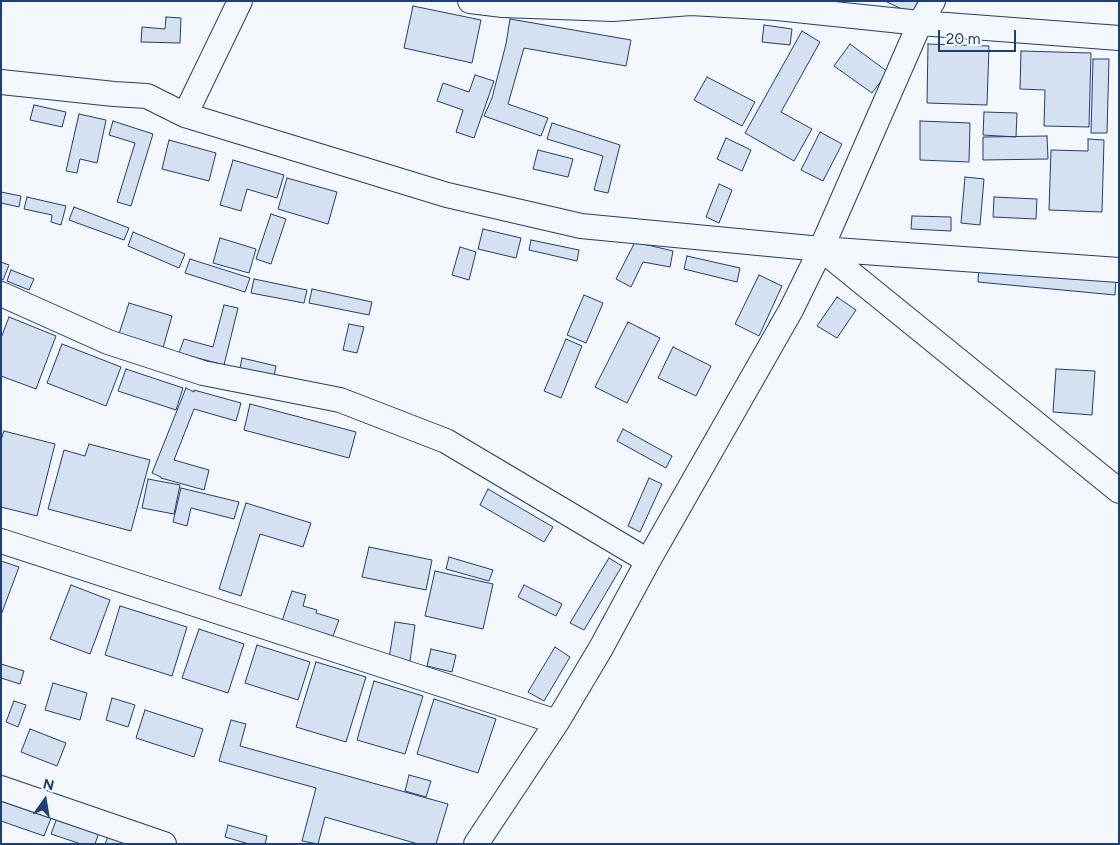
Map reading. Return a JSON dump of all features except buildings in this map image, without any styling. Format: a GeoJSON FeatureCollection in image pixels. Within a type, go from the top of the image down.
{"type":"FeatureCollection","features":[{"type":"Feature","properties":{"kind":"street"},"geometry":{"type":"LineString","coordinates":[[185,115],[240,1]]}},
{"type":"Feature","properties":{"kind":"street"},"geometry":{"type":"LineString","coordinates":[[470,1],[503,5],[613,9],[691,3],[777,8],[920,23],[1119,38]]}},
{"type":"Feature","properties":{"kind":"street"},"geometry":{"type":"LineString","coordinates":[[476,844],[557,722],[601,648],[648,561],[791,310],[821,249],[920,23],[933,1]]}},
{"type":"Feature","properties":{"kind":"street"},"geometry":{"type":"LineString","coordinates":[[1,82],[147,96],[185,115],[447,195],[581,226],[821,249],[1119,270]]}},
{"type":"Feature","properties":{"kind":"street"},"geometry":{"type":"LineString","coordinates":[[821,249],[1118,490]]}},
{"type":"Feature","properties":{"kind":"street"},"geometry":{"type":"LineString","coordinates":[[1,294],[108,342],[202,373],[340,400],[446,441],[648,561]]}},
{"type":"Feature","properties":{"kind":"street"},"geometry":{"type":"LineString","coordinates":[[1,541],[557,722]]}},
{"type":"Feature","properties":{"kind":"street"},"geometry":{"type":"LineString","coordinates":[[1,788],[164,844]]}}]}
